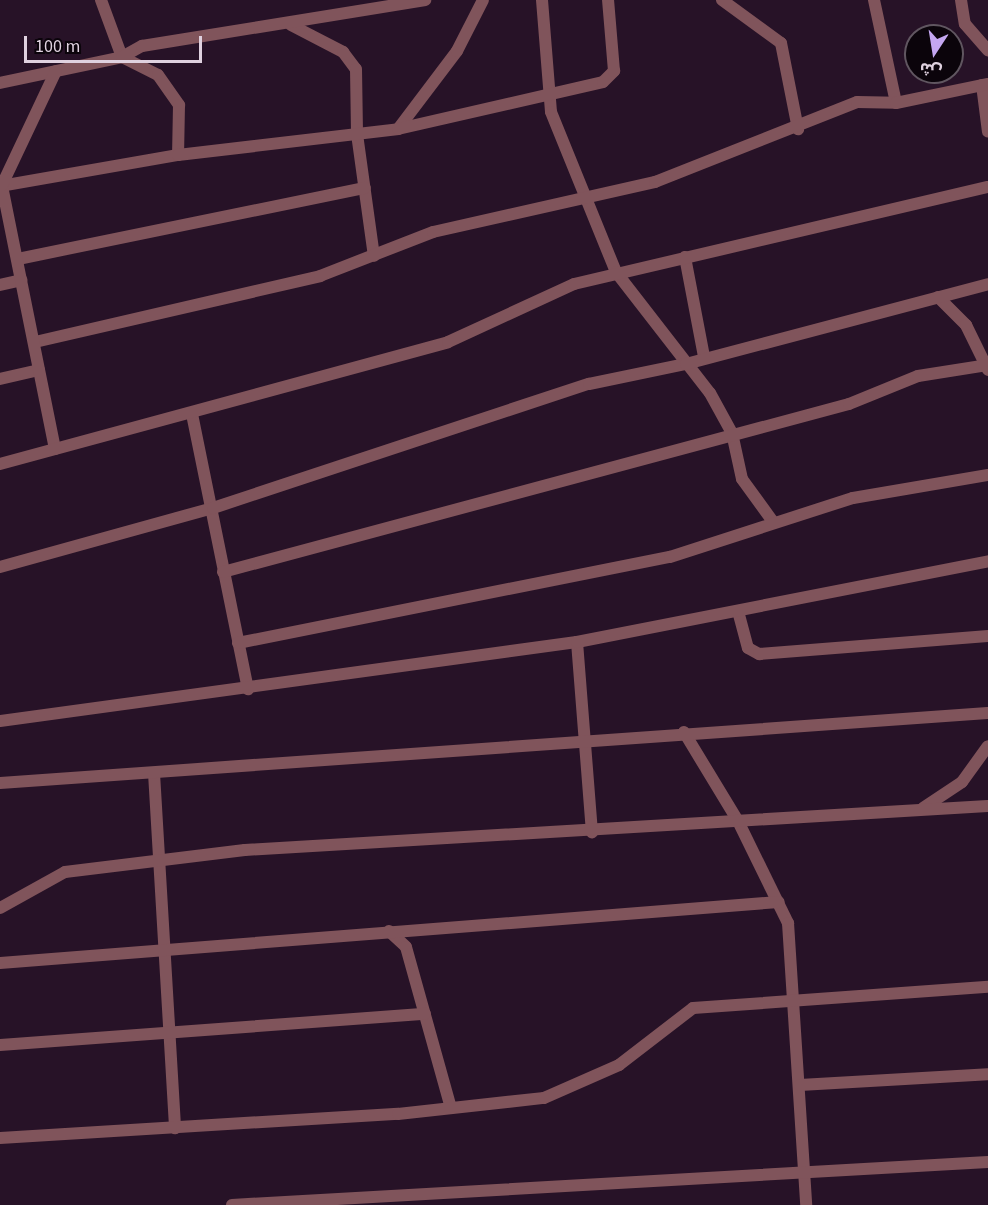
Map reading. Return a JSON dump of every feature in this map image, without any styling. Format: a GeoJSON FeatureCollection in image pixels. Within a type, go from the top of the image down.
{"type":"FeatureCollection","features":[{"type":"Feature","properties":{"kind":"street"},"geometry":{"type":"LineString","coordinates":[[101,0],[122,57],[168,86],[178,105],[178,155]]}},
{"type":"Feature","properties":{"kind":"street"},"geometry":{"type":"LineString","coordinates":[[0,83],[122,57],[142,46],[291,25],[424,0]]}},
{"type":"Feature","properties":{"kind":"street"},"geometry":{"type":"LineString","coordinates":[[398,129],[457,51],[483,0]]}},
{"type":"Feature","properties":{"kind":"street"},"geometry":{"type":"LineString","coordinates":[[542,0],[549,40],[546,92],[583,198],[616,272],[686,364],[732,433],[742,479],[774,523]]}},
{"type":"Feature","properties":{"kind":"street"},"geometry":{"type":"LineString","coordinates":[[1,186],[178,155],[398,129],[610,78],[608,0]]}},
{"type":"Feature","properties":{"kind":"street"},"geometry":{"type":"LineString","coordinates":[[722,0],[781,43],[798,129]]}},
{"type":"Feature","properties":{"kind":"street"},"geometry":{"type":"LineString","coordinates":[[874,0],[896,104]]}},
{"type":"Feature","properties":{"kind":"street"},"geometry":{"type":"LineString","coordinates":[[961,0],[965,24],[988,50]]}},
{"type":"Feature","properties":{"kind":"street"},"geometry":{"type":"LineString","coordinates":[[291,25],[351,58],[359,87],[357,134],[374,256]]}},
{"type":"Feature","properties":{"kind":"street"},"geometry":{"type":"LineString","coordinates":[[55,449],[18,259],[1,186],[56,71]]}},
{"type":"Feature","properties":{"kind":"street"},"geometry":{"type":"LineString","coordinates":[[35,342],[320,276],[433,232],[583,198],[700,168],[798,129],[857,102],[896,104],[985,85],[988,132]]}},
{"type":"Feature","properties":{"kind":"street"},"geometry":{"type":"LineString","coordinates":[[0,464],[192,414],[480,332],[574,284],[616,272],[988,187]]}},
{"type":"Feature","properties":{"kind":"street"},"geometry":{"type":"LineString","coordinates":[[18,259],[365,188]]}},
{"type":"Feature","properties":{"kind":"street"},"geometry":{"type":"LineString","coordinates":[[685,257],[704,357]]}},
{"type":"Feature","properties":{"kind":"street"},"geometry":{"type":"LineString","coordinates":[[0,285],[21,280]]}},
{"type":"Feature","properties":{"kind":"street"},"geometry":{"type":"LineString","coordinates":[[0,567],[213,508],[589,384],[686,364],[704,357],[988,284]]}},
{"type":"Feature","properties":{"kind":"street"},"geometry":{"type":"LineString","coordinates":[[223,572],[732,433],[869,398],[918,376],[987,367],[966,325],[938,297]]}},
{"type":"Feature","properties":{"kind":"street"},"geometry":{"type":"LineString","coordinates":[[0,379],[39,370]]}},
{"type":"Feature","properties":{"kind":"street"},"geometry":{"type":"LineString","coordinates":[[192,414],[213,508],[223,572],[248,689]]}},
{"type":"Feature","properties":{"kind":"street"},"geometry":{"type":"LineString","coordinates":[[238,643],[670,557],[853,498],[988,475]]}},
{"type":"Feature","properties":{"kind":"street"},"geometry":{"type":"LineString","coordinates":[[0,721],[248,689],[577,642],[988,561]]}},
{"type":"Feature","properties":{"kind":"street"},"geometry":{"type":"LineString","coordinates":[[738,611],[748,648],[759,654],[988,636]]}},
{"type":"Feature","properties":{"kind":"street"},"geometry":{"type":"LineString","coordinates":[[577,642],[581,739],[592,832]]}},
{"type":"Feature","properties":{"kind":"street"},"geometry":{"type":"LineString","coordinates":[[0,783],[581,739],[988,713]]}},
{"type":"Feature","properties":{"kind":"street"},"geometry":{"type":"LineString","coordinates":[[684,732],[738,821],[788,923],[795,1002],[806,1205]]}},
{"type":"Feature","properties":{"kind":"street"},"geometry":{"type":"LineString","coordinates":[[920,810],[962,782],[988,746]]}},
{"type":"Feature","properties":{"kind":"street"},"geometry":{"type":"LineString","coordinates":[[154,773],[175,1128]]}},
{"type":"Feature","properties":{"kind":"street"},"geometry":{"type":"LineString","coordinates":[[0,908],[65,872],[159,860],[988,806]]}},
{"type":"Feature","properties":{"kind":"street"},"geometry":{"type":"LineString","coordinates":[[0,963],[779,902]]}},
{"type":"Feature","properties":{"kind":"street"},"geometry":{"type":"LineString","coordinates":[[389,931],[406,947],[451,1108]]}},
{"type":"Feature","properties":{"kind":"street"},"geometry":{"type":"LineString","coordinates":[[0,1138],[451,1108],[565,1093],[643,1049],[693,1008],[988,987]]}},
{"type":"Feature","properties":{"kind":"street"},"geometry":{"type":"LineString","coordinates":[[0,1045],[425,1014]]}},
{"type":"Feature","properties":{"kind":"street"},"geometry":{"type":"LineString","coordinates":[[800,1084],[988,1074]]}},
{"type":"Feature","properties":{"kind":"street"},"geometry":{"type":"LineString","coordinates":[[232,1205],[329,1204],[388,1193],[487,1193],[988,1162]]}}]}
